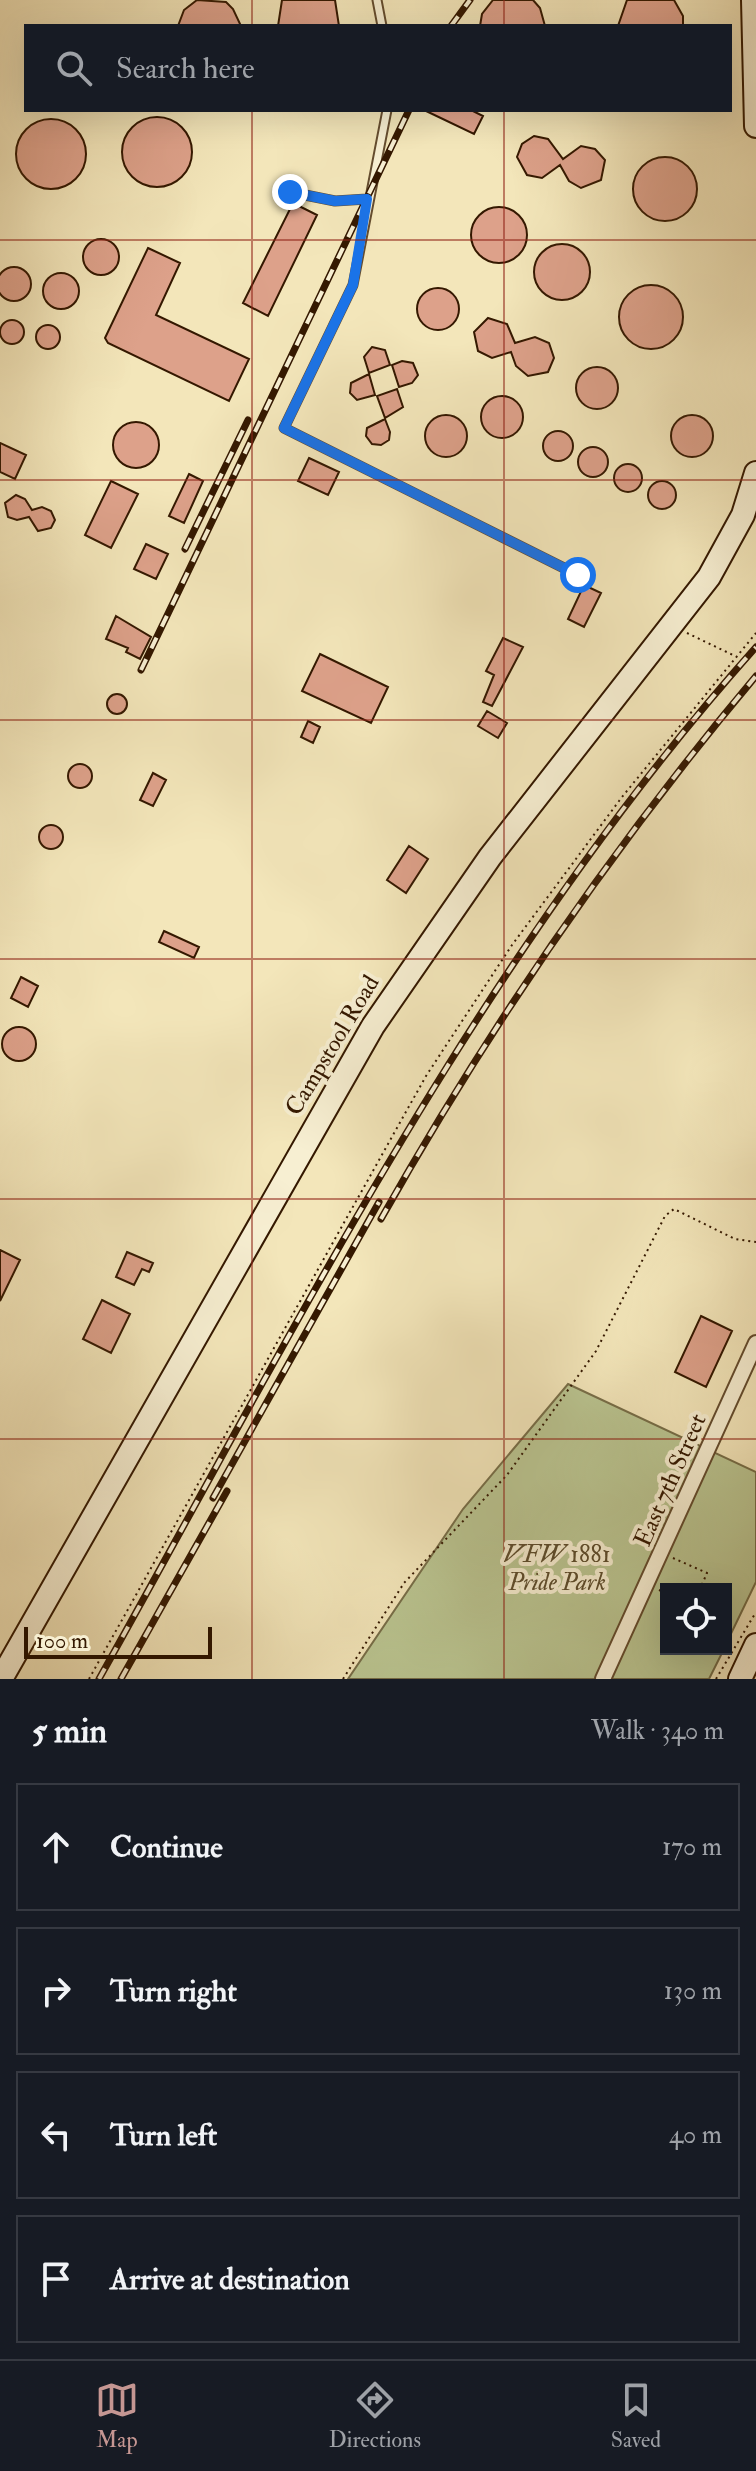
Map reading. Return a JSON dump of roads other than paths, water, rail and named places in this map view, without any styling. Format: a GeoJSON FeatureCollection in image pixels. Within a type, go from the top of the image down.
{"type":"FeatureCollection","features":[{"type":"Feature","properties":{"kind":"main road"},"geometry":{"type":"LineString","coordinates":[[753,0],[756,126]]}},
{"type":"Feature","properties":{"kind":"main road","name":"Campstool Road"},"geometry":{"type":"LineString","coordinates":[[1,1679],[373,1026],[490,857],[671,626],[725,549],[743,515],[756,473]]}},
{"type":"Feature","properties":{"kind":"main road"},"geometry":{"type":"LineString","coordinates":[[740,1679],[756,1645]]}},
{"type":"Feature","properties":{"kind":"street","name":"East 7th Street"},"geometry":{"type":"LineString","coordinates":[[603,1679],[756,1343]]}},
{"type":"Feature","properties":{"kind":"lane"},"geometry":{"type":"LineString","coordinates":[[377,0],[382,24]]}},
{"type":"Feature","properties":{"kind":"lane"},"geometry":{"type":"LineString","coordinates":[[387,112],[367,199],[353,285],[284,428],[578,575]]}},
{"type":"Feature","properties":{"kind":"lane"},"geometry":{"type":"LineString","coordinates":[[290,192],[335,201],[367,199]]}},
{"type":"Feature","properties":{"kind":"railway"},"geometry":{"type":"LineString","coordinates":[[452,24],[470,0]]}},
{"type":"Feature","properties":{"kind":"railway"},"geometry":{"type":"LineString","coordinates":[[141,670],[408,112]]}},
{"type":"Feature","properties":{"kind":"railway"},"geometry":{"type":"LineString","coordinates":[[185,549],[248,420]]}},
{"type":"Feature","properties":{"kind":"railway"},"geometry":{"type":"LineString","coordinates":[[99,1679],[322,1277],[480,1015],[566,888],[657,765],[756,647]]}},
{"type":"Feature","properties":{"kind":"railway"},"geometry":{"type":"LineString","coordinates":[[381,1219],[465,1077],[556,939],[653,805],[756,676]]}},
{"type":"Feature","properties":{"kind":"railway"},"geometry":{"type":"LineString","coordinates":[[213,1498],[379,1202]]}},
{"type":"Feature","properties":{"kind":"railway"},"geometry":{"type":"LineString","coordinates":[[121,1679],[227,1491]]}},
{"type":"Feature","properties":{"kind":"park label","name":"VFW 1881 Pride Park"},"geometry":{"type":"Point","coordinates":[557,1568]}}]}
